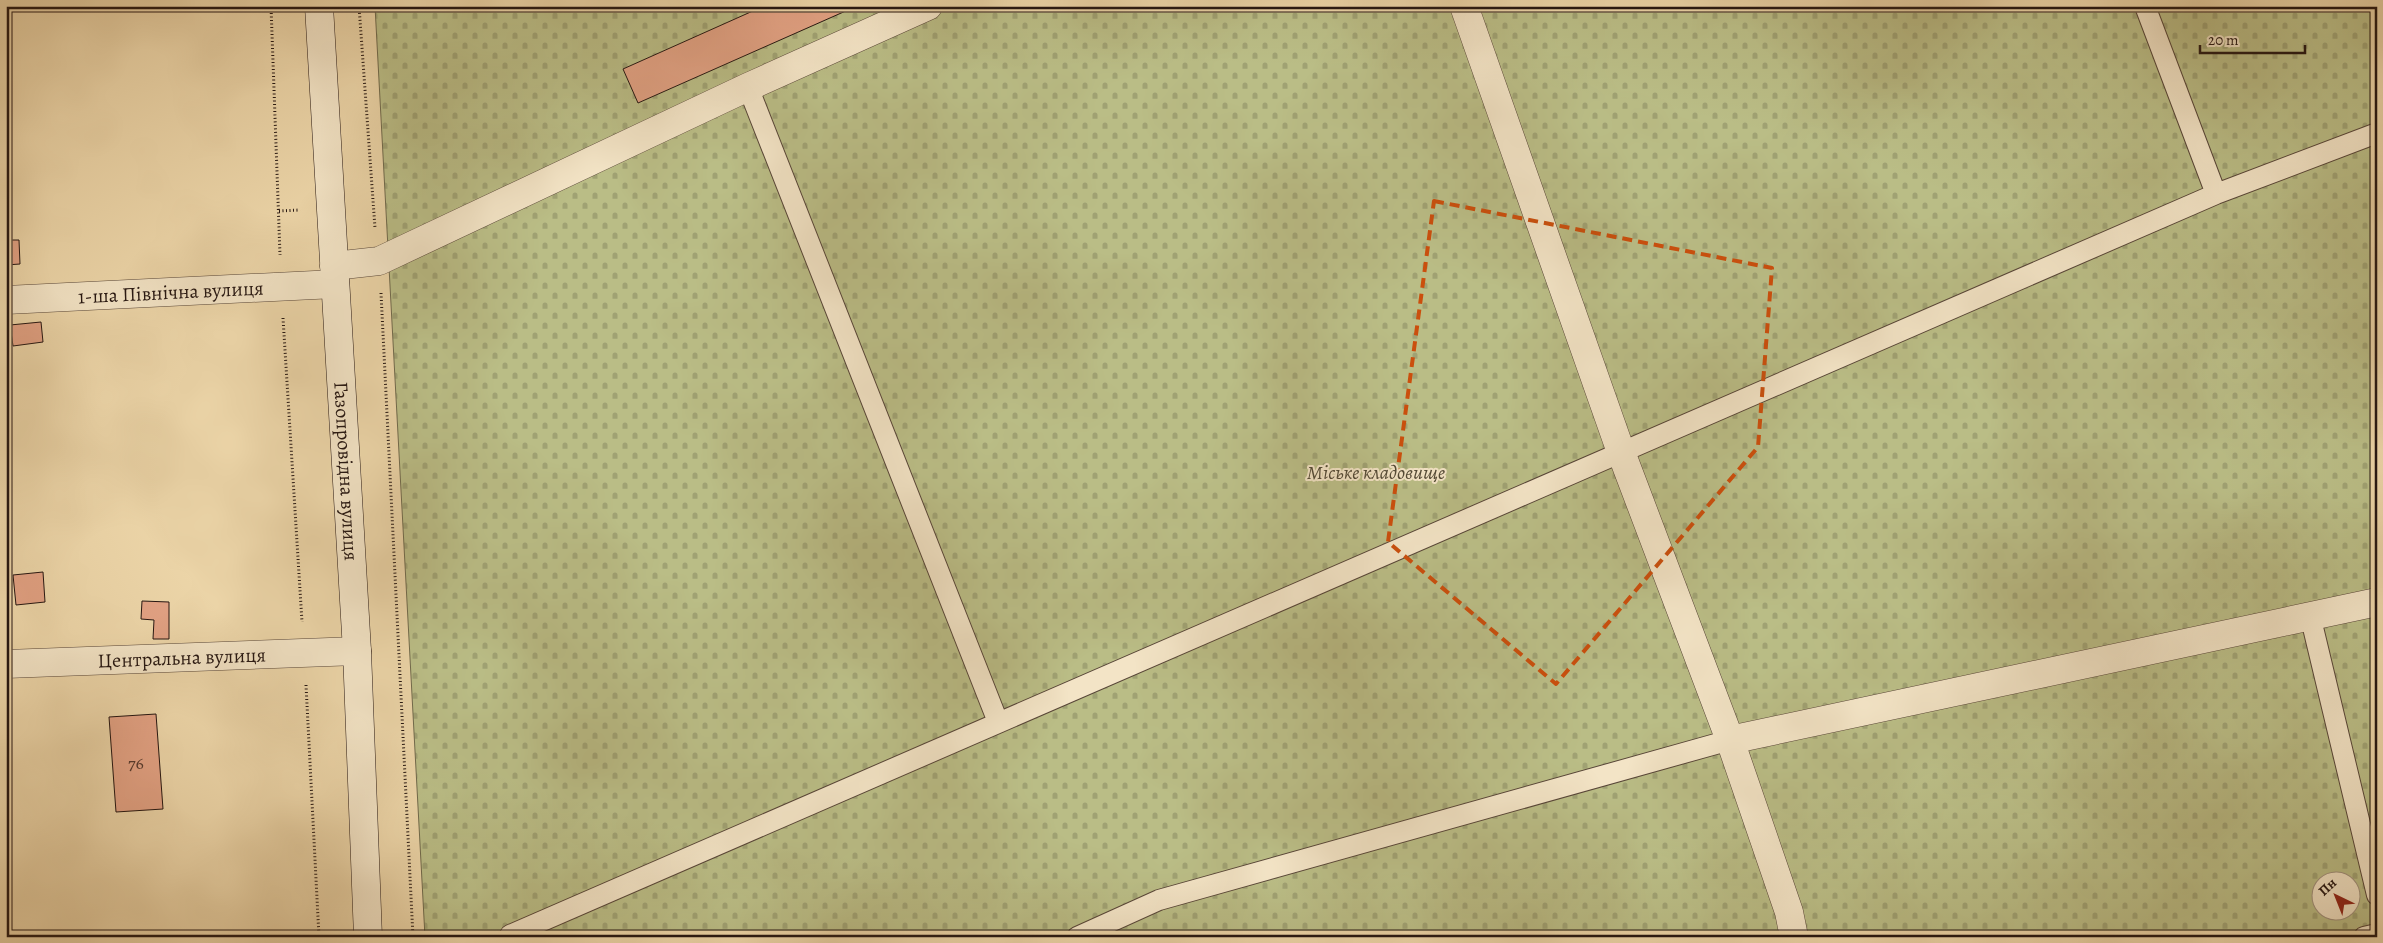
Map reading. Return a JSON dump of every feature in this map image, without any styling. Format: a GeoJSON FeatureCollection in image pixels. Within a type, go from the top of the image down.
{"type":"FeatureCollection","features":[{"type":"Feature","properties":{"kind":"street","name":"Газопровідна вулиця"},"geometry":{"type":"LineString","coordinates":[[319,6],[357,651],[368,937]]}},
{"type":"Feature","properties":{"kind":"street","name":"1-ша Північна вулиця"},"geometry":{"type":"LineString","coordinates":[[6,300],[282,287],[335,275],[378,261],[748,87],[928,6]]}},
{"type":"Feature","properties":{"kind":"street"},"geometry":{"type":"LineString","coordinates":[[1464,6],[1621,452],[1730,740],[1789,912],[1794,937]]}},
{"type":"Feature","properties":{"kind":"street"},"geometry":{"type":"LineString","coordinates":[[1730,740],[2377,602]]}},
{"type":"Feature","properties":{"kind":"street","name":"Центральна вулиця"},"geometry":{"type":"LineString","coordinates":[[6,664],[357,651]]}},
{"type":"Feature","properties":{"kind":"lane"},"geometry":{"type":"LineString","coordinates":[[2145,6],[2216,194]]}},
{"type":"Feature","properties":{"kind":"lane"},"geometry":{"type":"LineString","coordinates":[[748,87],[998,722]]}},
{"type":"Feature","properties":{"kind":"lane"},"geometry":{"type":"LineString","coordinates":[[510,935],[2216,194],[2377,133]]}},
{"type":"Feature","properties":{"kind":"lane"},"geometry":{"type":"LineString","coordinates":[[2310,615],[2377,895]]}},
{"type":"Feature","properties":{"kind":"lane"},"geometry":{"type":"LineString","coordinates":[[1077,937],[1159,900],[1730,740]]}},
{"type":"Feature","properties":{"kind":"lane"},"geometry":{"type":"LineString","coordinates":[[2364,937],[2377,934]]}},
{"type":"Feature","properties":{"kind":"path"},"geometry":{"type":"LineString","coordinates":[[271,6],[282,287],[319,937]]}},
{"type":"Feature","properties":{"kind":"path"},"geometry":{"type":"LineString","coordinates":[[359,6],[378,261],[413,937]]}},
{"type":"Feature","properties":{"kind":"highlighted area"},"geometry":{"type":"Polygon","coordinates":[[[1434,201],[1772,268],[1758,447],[1556,684],[1388,542],[1434,201]]]}},
{"type":"Feature","properties":{"kind":"green space","name":"Міське кладовище"},"geometry":{"type":"Polygon","coordinates":[[[375,6],[2377,6],[2377,937],[425,937],[375,6]]]}},
{"type":"Feature","properties":{"kind":"building"},"geometry":{"type":"Polygon","coordinates":[[[764,6],[857,6],[638,103],[623,69],[764,6]]]}},
{"type":"Feature","properties":{"kind":"building"},"geometry":{"type":"Polygon","coordinates":[[[6,240],[19,240],[20,264],[6,265],[6,240]]]}},
{"type":"Feature","properties":{"kind":"building"},"geometry":{"type":"Polygon","coordinates":[[[41,322],[43,342],[13,346],[10,325],[41,322]]]}},
{"type":"Feature","properties":{"kind":"building"},"geometry":{"type":"Polygon","coordinates":[[[43,572],[45,602],[16,605],[13,575],[43,572]]]}},
{"type":"Feature","properties":{"kind":"building"},"geometry":{"type":"Polygon","coordinates":[[[142,601],[169,602],[169,639],[153,639],[154,620],[141,619],[142,601]]]}},
{"type":"Feature","properties":{"kind":"building"},"geometry":{"type":"Polygon","coordinates":[[[156,714],[163,809],[116,812],[109,717],[156,714]]]}}]}
